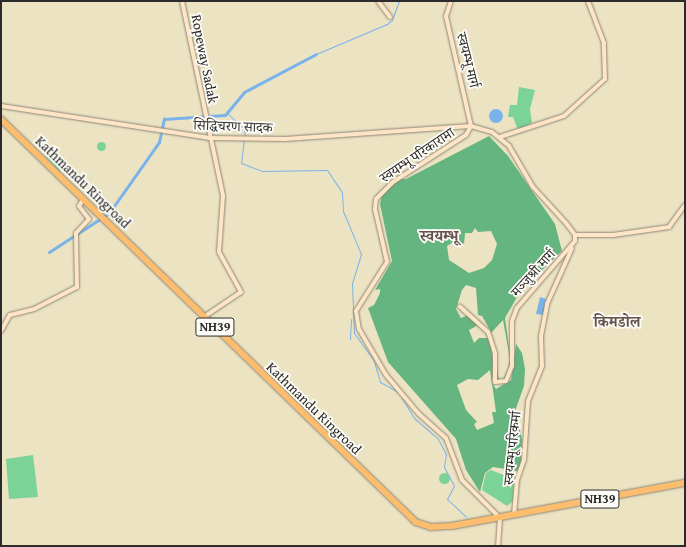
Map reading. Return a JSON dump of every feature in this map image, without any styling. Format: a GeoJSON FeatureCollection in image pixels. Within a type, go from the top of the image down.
{"type":"FeatureCollection","features":[{"type":"Feature","properties":{"kind":"highway","name":"Kathmandu Ringroad"},"geometry":{"type":"LineString","coordinates":[[1,119],[84,198],[410,518],[437,528],[500,518],[685,483]]}},
{"type":"Feature","properties":{"kind":"main road","name":"Ropeway Sadak"},"geometry":{"type":"LineString","coordinates":[[182,1],[209,138]]}},
{"type":"Feature","properties":{"kind":"main road"},"geometry":{"type":"LineString","coordinates":[[378,1],[390,17]]}},
{"type":"Feature","properties":{"kind":"main road","name":"स्वयम्भू मार्ग"},"geometry":{"type":"LineString","coordinates":[[451,1],[446,16],[471,126]]}},
{"type":"Feature","properties":{"kind":"main road"},"geometry":{"type":"LineString","coordinates":[[588,1],[604,43],[605,79],[564,116],[500,137],[536,192],[575,235],[613,235],[669,227],[685,205]]}},
{"type":"Feature","properties":{"kind":"main road","name":"सिद्धिचरण सादक"},"geometry":{"type":"LineString","coordinates":[[1,106],[209,138],[244,138],[471,126],[489,131],[500,137]]}},
{"type":"Feature","properties":{"kind":"main road","name":"स्वयम्भू परिकारामा"},"geometry":{"type":"LineString","coordinates":[[471,126],[466,135],[393,182],[376,199],[375,209],[387,262],[356,311],[359,329],[386,375],[419,414],[446,438],[462,480],[500,518]]}},
{"type":"Feature","properties":{"kind":"main road"},"geometry":{"type":"LineString","coordinates":[[204,317],[241,294],[219,252],[224,205],[209,138]]}},
{"type":"Feature","properties":{"kind":"main road"},"geometry":{"type":"LineString","coordinates":[[1,332],[10,315],[34,309],[77,287],[76,233],[89,219],[79,206],[84,198]]}},
{"type":"Feature","properties":{"kind":"main road","name":"स्वयम्भू परिकर्मा"},"geometry":{"type":"LineString","coordinates":[[514,515],[517,480],[524,460],[528,401],[542,366],[541,336],[547,304],[573,247],[575,235]]}},
{"type":"Feature","properties":{"kind":"main road","name":"मञ्जुश्री मार्ग"},"geometry":{"type":"LineString","coordinates":[[460,307],[488,332],[495,353],[494,382],[506,382],[512,366],[512,320],[517,308],[573,247]]}},
{"type":"Feature","properties":{"kind":"main road"},"geometry":{"type":"LineString","coordinates":[[498,546],[500,518]]}},
{"type":"Feature","properties":{"kind":"green space"},"geometry":{"type":"Polygon","coordinates":[[[519,87],[535,90],[530,109],[532,123],[518,130],[513,117],[508,117],[510,105],[517,105],[519,87]]]}},
{"type":"Feature","properties":{"kind":"green space"},"geometry":{"type":"Polygon","coordinates":[[[489,136],[508,156],[555,224],[562,251],[521,290],[505,318],[511,361],[508,368],[510,359],[503,320],[491,333],[492,337],[490,330],[482,316],[478,315],[476,288],[466,285],[462,290],[456,309],[461,318],[469,315],[480,324],[469,330],[474,343],[479,338],[489,338],[493,360],[492,382],[496,389],[511,380],[516,344],[522,353],[525,369],[524,386],[515,411],[522,439],[521,465],[517,471],[493,467],[485,473],[480,492],[466,470],[456,439],[388,362],[368,308],[374,305],[380,293],[380,289],[375,290],[392,261],[380,204],[382,194],[400,179],[406,179],[489,136]],[[475,228],[472,233],[465,233],[464,244],[455,241],[447,246],[449,260],[469,273],[484,268],[492,260],[497,244],[491,231],[478,232],[475,228]],[[490,370],[478,380],[468,379],[457,385],[466,410],[477,422],[474,424],[477,430],[494,423],[492,412],[496,412],[490,370]]]}},
{"type":"Feature","properties":{"kind":"green space"},"geometry":{"type":"Polygon","coordinates":[[[99,142],[103,142],[105,146],[103,150],[99,150],[97,148],[97,144],[99,142]]]}},
{"type":"Feature","properties":{"kind":"green space"},"geometry":{"type":"Polygon","coordinates":[[[45,156],[51,157],[61,171],[59,171],[45,156]]]}},
{"type":"Feature","properties":{"kind":"green space"},"geometry":{"type":"Polygon","coordinates":[[[495,359],[499,380],[496,379],[495,359]]]}},
{"type":"Feature","properties":{"kind":"green space"},"geometry":{"type":"Polygon","coordinates":[[[33,455],[38,497],[9,499],[6,459],[33,455]]]}},
{"type":"Feature","properties":{"kind":"green space"},"geometry":{"type":"Polygon","coordinates":[[[491,470],[514,479],[513,501],[507,506],[482,490],[486,473],[491,470]]]}},
{"type":"Feature","properties":{"kind":"green space"},"geometry":{"type":"Polygon","coordinates":[[[444,472],[448,474],[450,478],[448,482],[444,484],[440,482],[438,478],[440,474],[444,472]]]}},
{"type":"Feature","properties":{"kind":"water"},"geometry":{"type":"Polygon","coordinates":[[[496,109],[501,111],[503,116],[501,121],[496,123],[491,121],[489,116],[491,111],[496,109]]]}},
{"type":"Feature","properties":{"kind":"water"},"geometry":{"type":"Polygon","coordinates":[[[540,297],[546,299],[543,315],[536,314],[540,297]]]}},
{"type":"Feature","properties":{"kind":"waterway"},"geometry":{"type":"LineString","coordinates":[[316,54],[387,24],[392,20],[399,1]]}},
{"type":"Feature","properties":{"kind":"waterway"},"geometry":{"type":"LineString","coordinates":[[49,252],[109,213],[159,142],[164,119],[225,115],[244,92],[316,54]]}},
{"type":"Feature","properties":{"kind":"waterway"},"geometry":{"type":"LineString","coordinates":[[227,113],[244,129],[245,136]]}},
{"type":"Feature","properties":{"kind":"waterway"},"geometry":{"type":"LineString","coordinates":[[244,139],[241,163],[262,171],[327,170],[342,192],[343,211],[361,254],[352,283],[354,333],[374,361],[380,382],[398,392]]}},
{"type":"Feature","properties":{"kind":"waterway"},"geometry":{"type":"LineString","coordinates":[[350,339],[351,319]]}},
{"type":"Feature","properties":{"kind":"waterway"},"geometry":{"type":"LineString","coordinates":[[402,398],[414,418],[438,439],[446,454],[444,467],[454,486],[447,499],[466,517]]}},
{"type":"Feature","properties":{"kind":"district","name":"स्वयम्भू"},"geometry":{"type":"Point","coordinates":[439,236]}},
{"type":"Feature","properties":{"kind":"district","name":"किमडोल"},"geometry":{"type":"Point","coordinates":[617,322]}}]}
